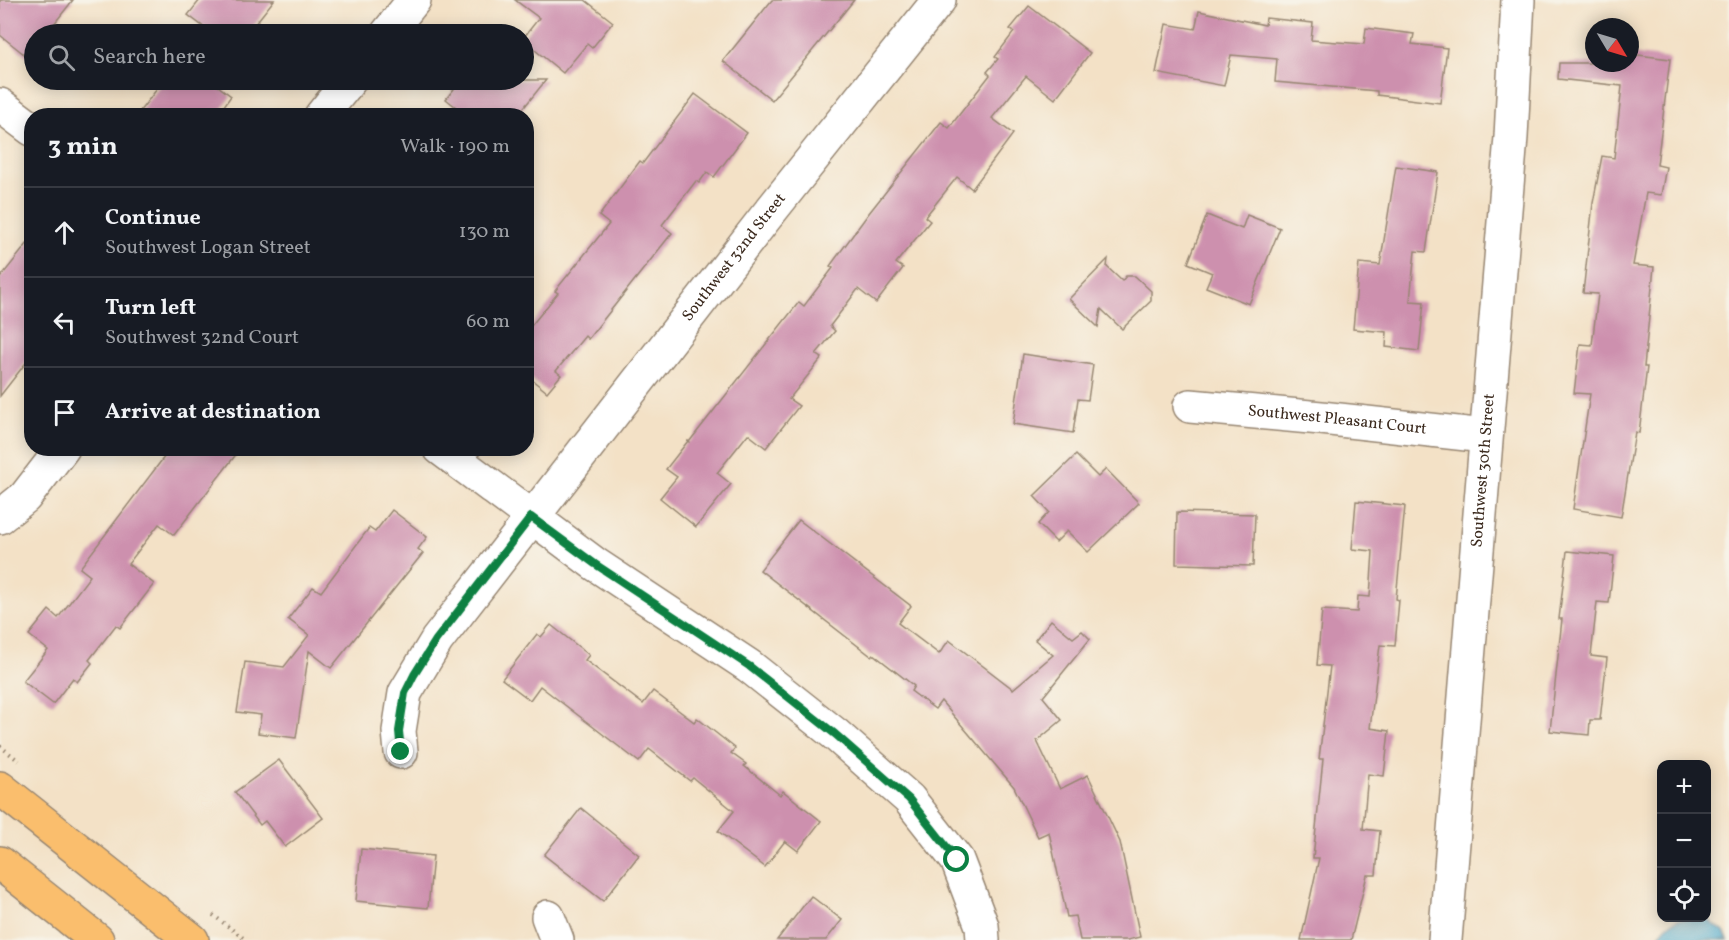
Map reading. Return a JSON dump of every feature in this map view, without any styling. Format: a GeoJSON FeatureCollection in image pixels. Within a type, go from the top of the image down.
{"type":"FeatureCollection","features":[{"type":"Feature","properties":{"kind":"main road"},"geometry":{"type":"LineString","coordinates":[[0,788],[192,940]]}},
{"type":"Feature","properties":{"kind":"main road"},"geometry":{"type":"LineString","coordinates":[[0,863],[97,940]]}},
{"type":"Feature","properties":{"kind":"street"},"geometry":{"type":"LineString","coordinates":[[395,24],[414,0]]}},
{"type":"Feature","properties":{"kind":"street","name":"Southwest 32nd Street"},"geometry":{"type":"LineString","coordinates":[[401,752],[399,731],[405,693],[436,640],[787,190],[939,0]]}},
{"type":"Feature","properties":{"kind":"street","name":"Southwest 30th Street"},"geometry":{"type":"LineString","coordinates":[[1445,940],[1511,136],[1518,0]]}},
{"type":"Feature","properties":{"kind":"street"},"geometry":{"type":"LineString","coordinates":[[327,108],[342,90]]}},
{"type":"Feature","properties":{"kind":"street"},"geometry":{"type":"LineString","coordinates":[[0,105],[24,123]]}},
{"type":"Feature","properties":{"kind":"street","name":"Southwest Pleasant Court"},"geometry":{"type":"LineString","coordinates":[[1191,406],[1485,436]]}},
{"type":"Feature","properties":{"kind":"street"},"geometry":{"type":"LineString","coordinates":[[0,517],[25,497],[57,456]]}},
{"type":"Feature","properties":{"kind":"street"},"geometry":{"type":"LineString","coordinates":[[451,456],[595,564],[749,666],[835,734],[909,799],[957,860],[982,926],[983,940]]}},
{"type":"Feature","properties":{"kind":"water"},"geometry":{"type":"Polygon","coordinates":[[[1672,922],[1711,922],[1724,932],[1728,940],[1656,940],[1666,926],[1672,922]]]}},
{"type":"Feature","properties":{"kind":"building"},"geometry":{"type":"Polygon","coordinates":[[[0,0],[73,0],[54,24],[24,24],[24,54],[0,35],[0,0]]]}},
{"type":"Feature","properties":{"kind":"building"},"geometry":{"type":"Polygon","coordinates":[[[200,0],[274,0],[255,24],[200,24],[188,15],[200,0]]]}},
{"type":"Feature","properties":{"kind":"building"},"geometry":{"type":"Polygon","coordinates":[[[515,0],[585,0],[613,22],[592,48],[587,44],[563,73],[534,49],[534,24],[539,18],[515,0]]]}},
{"type":"Feature","properties":{"kind":"building"},"geometry":{"type":"Polygon","coordinates":[[[772,0],[854,0],[772,100],[723,61],[772,0]]]}},
{"type":"Feature","properties":{"kind":"building"},"geometry":{"type":"Polygon","coordinates":[[[1029,6],[1090,53],[1055,99],[1026,76],[992,118],[1013,134],[972,189],[957,177],[925,217],[930,221],[896,263],[903,268],[876,303],[858,289],[830,326],[835,331],[816,354],[822,358],[789,399],[799,406],[766,448],[748,434],[717,473],[731,484],[696,527],[660,498],[677,477],[666,469],[799,302],[804,306],[833,268],[830,266],[869,213],[941,122],[949,128],[990,75],[987,72],[998,59],[995,57],[1014,32],[1010,29],[1029,6]]]}},
{"type":"Feature","properties":{"kind":"building"},"geometry":{"type":"Polygon","coordinates":[[[1199,11],[1265,25],[1266,18],[1313,23],[1311,40],[1364,44],[1366,28],[1414,34],[1412,44],[1447,48],[1440,103],[1377,95],[1377,91],[1275,82],[1277,59],[1231,55],[1224,86],[1156,73],[1166,24],[1195,29],[1199,11]]]}},
{"type":"Feature","properties":{"kind":"building"},"geometry":{"type":"Polygon","coordinates":[[[1639,55],[1670,59],[1657,165],[1666,167],[1661,195],[1646,193],[1633,265],[1654,267],[1644,367],[1647,367],[1639,433],[1635,432],[1621,517],[1573,509],[1590,394],[1574,393],[1580,344],[1592,345],[1598,294],[1583,293],[1593,203],[1602,156],[1614,158],[1622,86],[1558,79],[1559,63],[1585,63],[1585,72],[1639,72],[1639,55]]]}},
{"type":"Feature","properties":{"kind":"building"},"geometry":{"type":"Polygon","coordinates":[[[534,80],[546,80],[523,108],[457,108],[446,99],[453,90],[534,90],[534,80]]]}},
{"type":"Feature","properties":{"kind":"building"},"geometry":{"type":"Polygon","coordinates":[[[156,90],[223,90],[231,96],[223,108],[142,108],[156,90]]]}},
{"type":"Feature","properties":{"kind":"building"},"geometry":{"type":"Polygon","coordinates":[[[695,94],[747,133],[714,177],[707,172],[699,183],[696,181],[662,225],[672,233],[588,339],[585,336],[556,371],[561,375],[547,392],[534,381],[534,322],[558,293],[555,291],[609,224],[599,216],[640,161],[643,163],[695,94]]]}},
{"type":"Feature","properties":{"kind":"building"},"geometry":{"type":"Polygon","coordinates":[[[1396,166],[1438,172],[1426,252],[1415,251],[1410,301],[1424,302],[1419,351],[1386,347],[1387,332],[1353,329],[1359,263],[1380,265],[1396,166]]]}},
{"type":"Feature","properties":{"kind":"building"},"geometry":{"type":"Polygon","coordinates":[[[1207,215],[1242,229],[1247,215],[1280,228],[1249,304],[1206,287],[1212,273],[1188,263],[1207,215]]]}},
{"type":"Feature","properties":{"kind":"building"},"geometry":{"type":"Polygon","coordinates":[[[24,248],[24,365],[0,396],[0,278],[24,248]]]}},
{"type":"Feature","properties":{"kind":"building"},"geometry":{"type":"Polygon","coordinates":[[[1108,259],[1107,267],[1122,281],[1126,276],[1135,276],[1151,291],[1151,301],[1122,329],[1101,309],[1098,327],[1069,299],[1108,259]]]}},
{"type":"Feature","properties":{"kind":"building"},"geometry":{"type":"Polygon","coordinates":[[[1023,354],[1093,365],[1088,400],[1078,399],[1073,433],[1013,424],[1023,354]]]}},
{"type":"Feature","properties":{"kind":"building"},"geometry":{"type":"Polygon","coordinates":[[[1076,455],[1098,477],[1106,469],[1139,503],[1088,552],[1067,531],[1056,542],[1038,524],[1049,512],[1034,496],[1076,455]]]}},
{"type":"Feature","properties":{"kind":"building"},"geometry":{"type":"Polygon","coordinates":[[[165,456],[235,456],[174,535],[159,524],[128,564],[154,584],[120,628],[116,625],[89,660],[92,663],[77,682],[73,678],[53,704],[23,681],[48,650],[29,635],[49,610],[58,618],[90,576],[80,568],[165,456]]]}},
{"type":"Feature","properties":{"kind":"building"},"geometry":{"type":"Polygon","coordinates":[[[1356,501],[1405,506],[1396,599],[1399,600],[1395,646],[1380,645],[1370,728],[1389,731],[1384,776],[1368,774],[1363,829],[1380,831],[1376,875],[1367,875],[1351,940],[1301,940],[1319,858],[1313,858],[1323,759],[1319,759],[1330,666],[1317,665],[1322,610],[1357,612],[1358,596],[1370,597],[1373,551],[1352,549],[1356,501]]]}},
{"type":"Feature","properties":{"kind":"building"},"geometry":{"type":"Polygon","coordinates":[[[392,510],[427,537],[418,549],[423,553],[331,668],[309,651],[296,738],[258,733],[261,715],[237,712],[245,662],[284,667],[309,635],[288,619],[313,587],[321,592],[369,528],[375,532],[392,510]]]}},
{"type":"Feature","properties":{"kind":"building"},"geometry":{"type":"Polygon","coordinates":[[[1177,512],[1255,514],[1253,566],[1176,564],[1177,512]]]}},
{"type":"Feature","properties":{"kind":"building"},"geometry":{"type":"Polygon","coordinates":[[[799,520],[911,606],[898,623],[939,654],[949,640],[1013,689],[1053,655],[1035,640],[1051,620],[1073,638],[1082,631],[1090,639],[1043,697],[1062,720],[1037,741],[1060,789],[1088,775],[1120,842],[1140,937],[1127,940],[1080,940],[1075,916],[1067,917],[1049,832],[1038,837],[1014,787],[941,701],[935,709],[911,691],[914,686],[873,654],[871,656],[760,570],[799,520]]]}},
{"type":"Feature","properties":{"kind":"building"},"geometry":{"type":"Polygon","coordinates":[[[1567,551],[1614,556],[1609,603],[1597,602],[1591,656],[1607,658],[1600,720],[1590,720],[1589,735],[1550,731],[1567,551]]]}},
{"type":"Feature","properties":{"kind":"building"},"geometry":{"type":"Polygon","coordinates":[[[551,625],[589,655],[585,660],[643,704],[653,691],[694,722],[697,718],[735,748],[731,753],[746,764],[744,766],[780,795],[783,791],[821,821],[798,851],[785,841],[765,867],[718,831],[734,811],[693,778],[690,781],[649,749],[639,762],[540,686],[530,700],[502,679],[537,634],[541,637],[551,625]]]}},
{"type":"Feature","properties":{"kind":"building"},"geometry":{"type":"Polygon","coordinates":[[[279,760],[323,818],[285,847],[265,821],[260,825],[235,792],[279,760]]]}},
{"type":"Feature","properties":{"kind":"building"},"geometry":{"type":"Polygon","coordinates":[[[581,808],[639,855],[603,901],[544,855],[581,808]]]}},
{"type":"Feature","properties":{"kind":"building"},"geometry":{"type":"Polygon","coordinates":[[[361,849],[433,856],[428,908],[356,901],[361,849]]]}},
{"type":"Feature","properties":{"kind":"building"},"geometry":{"type":"Polygon","coordinates":[[[811,896],[842,920],[826,940],[777,940],[811,896]]]}},
{"type":"Feature","properties":{"kind":"route"},"geometry":{"type":"LineString","coordinates":[[401,752],[399,731],[405,693],[414,675],[436,640],[531,517],[595,564],[749,666],[835,734],[909,799],[957,860]]}}]}
